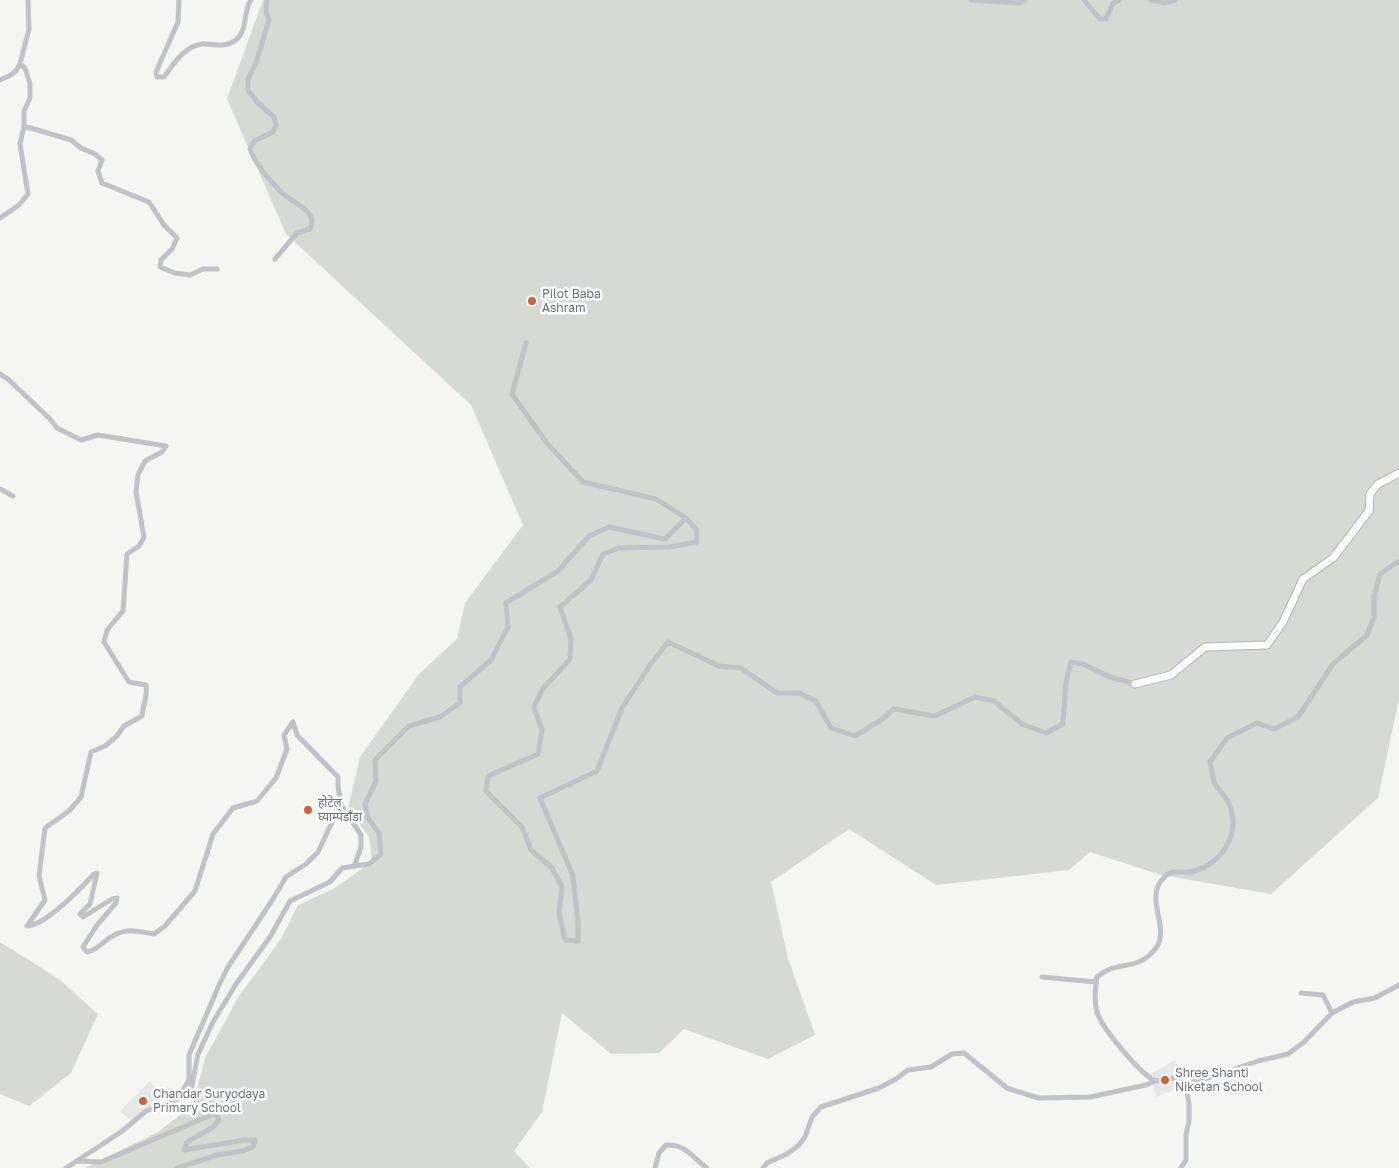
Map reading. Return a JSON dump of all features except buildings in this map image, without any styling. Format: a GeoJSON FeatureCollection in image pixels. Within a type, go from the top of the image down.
{"type":"FeatureCollection","features":[{"type":"Feature","properties":{"kind":"main road"},"geometry":{"type":"LineString","coordinates":[[1135,684],[1171,675],[1205,647],[1267,645],[1283,622],[1303,579],[1333,558],[1369,512],[1370,494],[1378,484],[1399,473]]}},
{"type":"Feature","properties":{"kind":"street"},"geometry":{"type":"LineString","coordinates":[[0,80],[16,71],[20,64],[29,29],[28,0]]}},
{"type":"Feature","properties":{"kind":"street"},"geometry":{"type":"LineString","coordinates":[[179,0],[178,22],[156,72],[157,77],[164,77],[173,63],[188,50],[201,44],[215,46],[235,40],[246,22],[248,4],[252,0]]}},
{"type":"Feature","properties":{"kind":"street"},"geometry":{"type":"LineString","coordinates":[[267,0],[266,11],[268,20],[256,63],[248,78],[248,90],[258,103],[274,117],[276,125],[273,132],[254,141],[250,149],[256,163],[284,195],[302,205],[311,218],[312,225],[310,229],[297,234],[275,259]]}},
{"type":"Feature","properties":{"kind":"street"},"geometry":{"type":"LineString","coordinates":[[971,0],[1019,3],[1025,0]]}},
{"type":"Feature","properties":{"kind":"street"},"geometry":{"type":"LineString","coordinates":[[1084,0],[1100,19],[1106,19],[1113,3],[1120,0]]}},
{"type":"Feature","properties":{"kind":"street"},"geometry":{"type":"LineString","coordinates":[[1151,0],[1164,3],[1176,0]]}},
{"type":"Feature","properties":{"kind":"street"},"geometry":{"type":"LineString","coordinates":[[0,218],[18,205],[28,194],[20,144],[24,126],[23,116],[30,98],[30,84],[25,68],[20,64]]}},
{"type":"Feature","properties":{"kind":"street"},"geometry":{"type":"LineString","coordinates":[[24,126],[71,140],[81,148],[95,154],[102,160],[98,171],[102,183],[149,202],[164,225],[177,238],[172,249],[161,260],[160,267],[175,273],[190,275],[203,269],[217,269]]}},
{"type":"Feature","properties":{"kind":"street"},"geometry":{"type":"LineString","coordinates":[[526,343],[512,394],[546,442],[583,482],[656,499],[686,518],[697,530],[696,542],[669,547],[619,548],[603,554],[591,580],[560,607],[571,639],[570,659],[542,690],[534,707],[542,730],[538,754],[488,776],[486,791],[522,827],[531,850],[552,868],[562,887],[559,913],[565,940],[578,941],[573,876],[540,798],[597,771],[622,708],[650,665],[668,642],[719,666],[741,668],[777,693],[799,694],[816,702],[831,728],[856,736],[894,709],[935,716],[975,697],[994,701],[1022,724],[1046,733],[1063,724],[1066,681],[1071,662],[1083,664],[1110,678],[1135,684]]}},
{"type":"Feature","properties":{"kind":"street"},"geometry":{"type":"LineString","coordinates":[[0,374],[9,380],[57,428],[81,440],[98,434],[166,446],[162,452],[145,461],[138,475],[136,492],[144,537],[139,546],[127,554],[123,611],[107,630],[104,642],[129,682],[146,685],[147,692],[142,716],[124,726],[116,737],[105,746],[91,752],[81,797],[69,812],[45,828],[39,876],[45,900],[27,926],[33,925],[49,915],[76,894],[94,874],[98,873],[90,904],[80,914],[83,917],[112,899],[117,898],[116,903],[97,925],[83,947],[87,952],[92,952],[112,935],[132,929],[154,934],[165,926],[194,891],[213,834],[234,808],[257,801],[276,778],[288,749],[284,735],[293,722],[297,735],[338,777],[339,798],[335,816],[318,852],[306,864],[286,877],[228,967],[190,1055],[189,1080],[176,1100]]}},
{"type":"Feature","properties":{"kind":"street"},"geometry":{"type":"LineString","coordinates":[[0,489],[13,496]]}},
{"type":"Feature","properties":{"kind":"street"},"geometry":{"type":"LineString","coordinates":[[66,1168],[121,1132],[146,1111],[176,1100],[191,1090],[198,1054],[213,1022],[236,984],[270,937],[290,901],[330,882],[342,868],[369,864],[381,854],[379,833],[368,818],[365,804],[376,782],[375,760],[409,726],[440,718],[460,703],[460,687],[491,660],[508,627],[506,603],[558,571],[589,536],[608,527],[665,538],[686,518]]}},
{"type":"Feature","properties":{"kind":"street"},"geometry":{"type":"LineString","coordinates":[[1155,1081],[1121,1049],[1102,1023],[1097,1012],[1095,995],[1097,977],[1102,972],[1133,965],[1143,960],[1157,946],[1160,931],[1156,902],[1159,884],[1166,875],[1176,871],[1192,872],[1208,866],[1220,856],[1229,843],[1233,827],[1232,811],[1226,796],[1215,783],[1210,762],[1227,738],[1257,723],[1274,729],[1298,717],[1334,664],[1367,635],[1374,617],[1374,597],[1380,574],[1399,561]]}},
{"type":"Feature","properties":{"kind":"street"},"geometry":{"type":"LineString","coordinates":[[338,786],[342,805],[361,835],[360,847],[354,867]]}},
{"type":"Feature","properties":{"kind":"street"},"geometry":{"type":"LineString","coordinates":[[1042,977],[1096,982]]}},
{"type":"Feature","properties":{"kind":"street"},"geometry":{"type":"LineString","coordinates":[[763,1168],[767,1163],[787,1154],[798,1146],[805,1137],[812,1117],[821,1108],[879,1088],[908,1070],[932,1067],[952,1054],[964,1053],[1007,1088],[1038,1098],[1090,1097],[1175,1078],[1185,1083],[1207,1079],[1258,1061],[1288,1054],[1304,1042],[1332,1014],[1353,1002],[1375,998],[1399,985]]}},
{"type":"Feature","properties":{"kind":"street"},"geometry":{"type":"LineString","coordinates":[[1301,993],[1323,995],[1332,1014]]}},
{"type":"Feature","properties":{"kind":"street"},"geometry":{"type":"LineString","coordinates":[[1181,1168],[1186,1160],[1186,1134],[1189,1122],[1185,1083]]}},
{"type":"Feature","properties":{"kind":"street"},"geometry":{"type":"LineString","coordinates":[[75,1161],[101,1162],[216,1113],[219,1120],[213,1127],[187,1142],[184,1150],[255,1140],[253,1147],[243,1152],[217,1155],[177,1168]]}},
{"type":"Feature","properties":{"kind":"street"},"geometry":{"type":"LineString","coordinates":[[655,1168],[659,1153],[666,1145],[676,1144],[684,1148],[708,1168]]}},
{"type":"Feature","properties":{"kind":"shaded area"},"geometry":{"type":"Polygon","coordinates":[[[263,0],[1399,0],[1399,698],[1378,798],[1271,894],[1161,875],[1090,852],[1069,870],[936,885],[849,829],[771,882],[788,958],[815,1035],[768,1059],[684,1029],[659,1053],[611,1054],[562,1013],[542,1112],[514,1151],[530,1168],[85,1168],[158,1132],[193,1105],[205,1058],[239,996],[281,939],[298,905],[333,889],[372,862],[369,837],[348,808],[360,757],[419,674],[457,639],[465,603],[523,525],[471,405],[286,234],[227,99],[263,0]]]}},
{"type":"Feature","properties":{"kind":"shaded area"},"geometry":{"type":"Polygon","coordinates":[[[0,942],[59,979],[98,1014],[71,1073],[29,1106],[0,1094],[0,942]]]}},
{"type":"Feature","properties":{"kind":"shaded area","name":"Shree Shanti Niketan School"},"geometry":{"type":"Polygon","coordinates":[[[1175,1060],[1178,1067],[1180,1088],[1156,1097],[1150,1074],[1175,1060]]]}},
{"type":"Feature","properties":{"kind":"shaded area","name":"Chandar Suryodaya Primary School"},"geometry":{"type":"Polygon","coordinates":[[[150,1081],[162,1095],[151,1107],[131,1120],[120,1111],[150,1081]]]}},
{"type":"Feature","properties":{"kind":"place","name":"Pilot Baba Ashram"},"geometry":{"type":"Point","coordinates":[532,301]}},
{"type":"Feature","properties":{"kind":"place","name":"होटेल घ्याम्पेडाँडा"},"geometry":{"type":"Point","coordinates":[308,810]}},
{"type":"Feature","properties":{"kind":"place","name":"Shree Shanti Niketan School"},"geometry":{"type":"Point","coordinates":[1165,1080]}},
{"type":"Feature","properties":{"kind":"place","name":"Chandar Suryodaya Primary School"},"geometry":{"type":"Point","coordinates":[143,1101]}}]}
